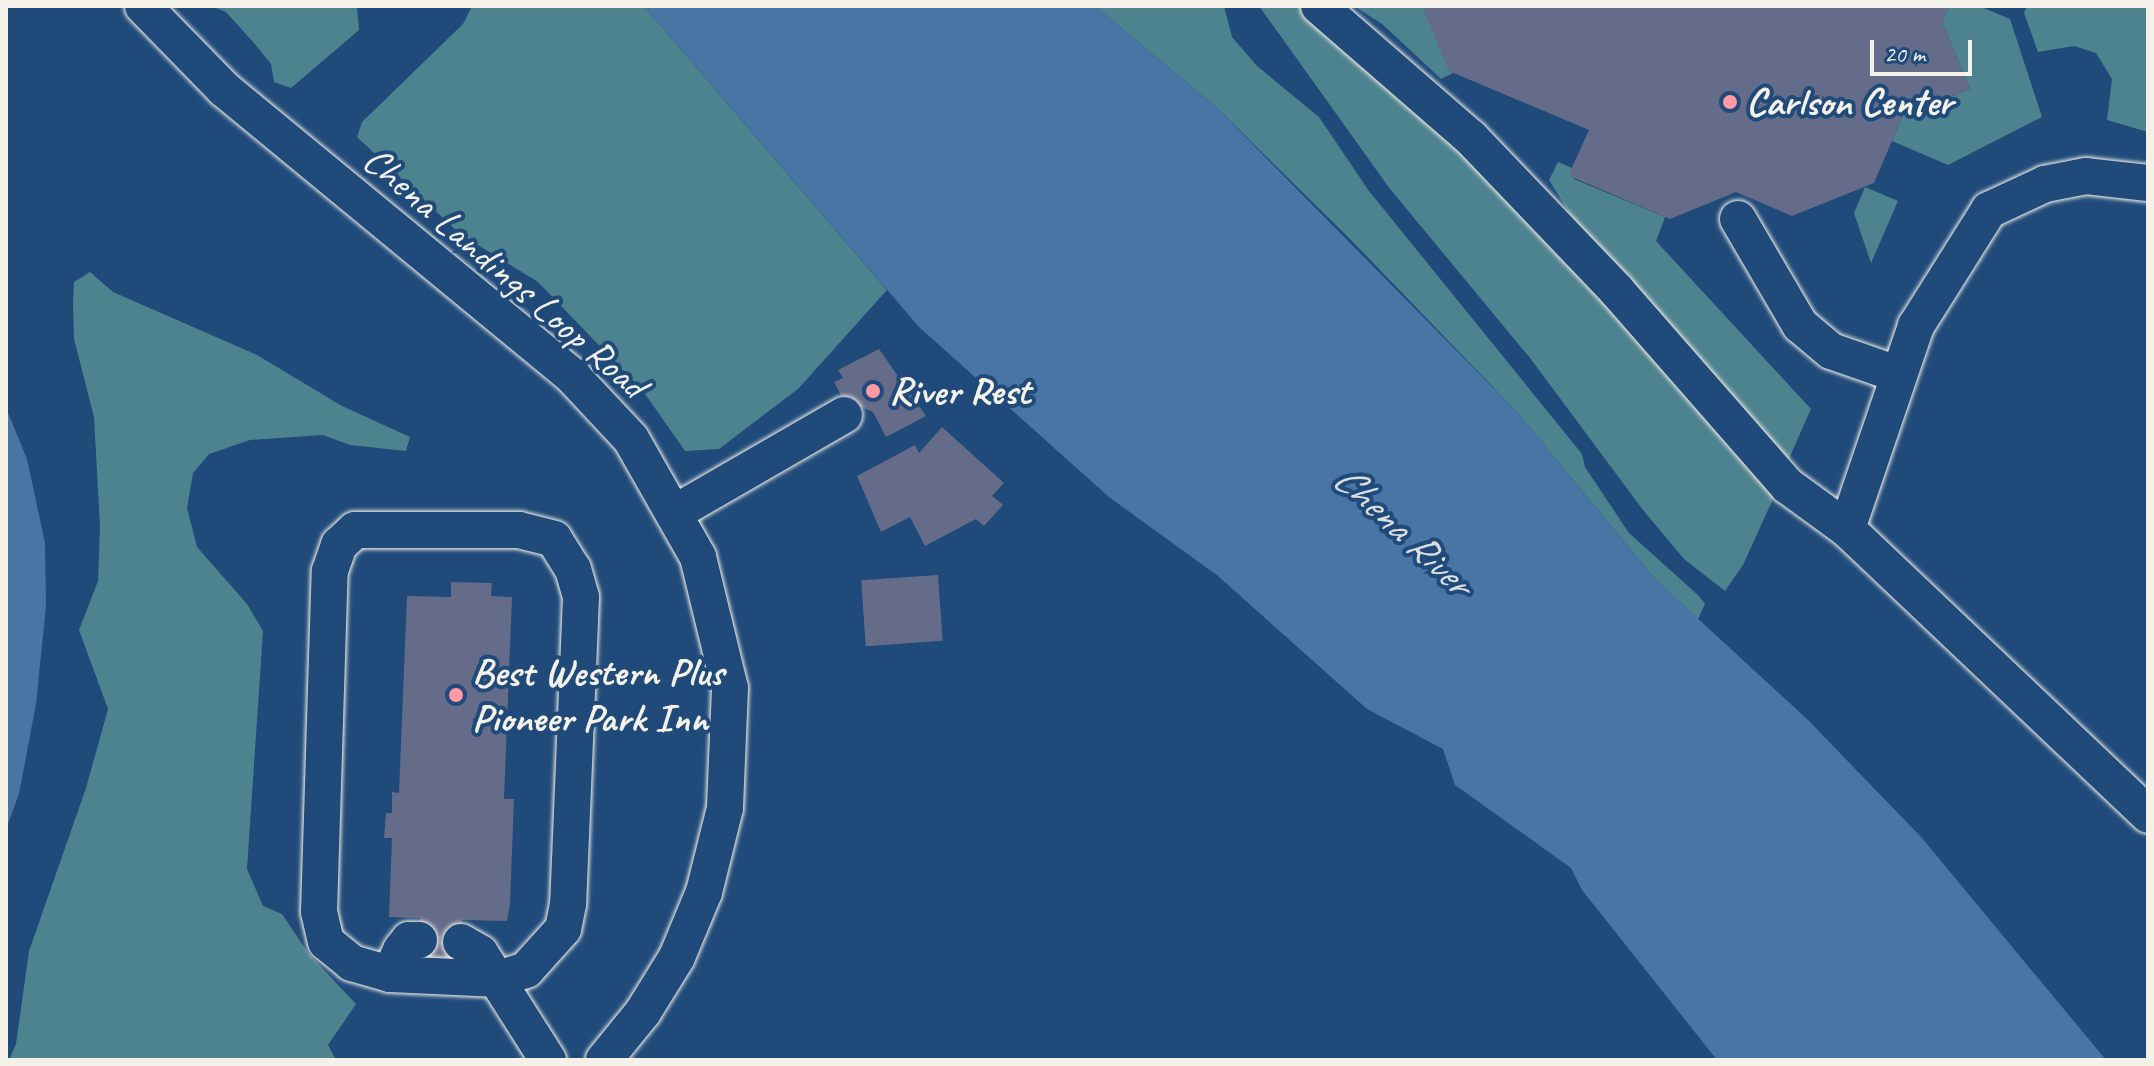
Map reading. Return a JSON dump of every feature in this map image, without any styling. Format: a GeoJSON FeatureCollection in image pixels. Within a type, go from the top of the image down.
{"type":"FeatureCollection","features":[{"type":"Feature","properties":{"kind":"street","name":"Chena Landings Loop Road"},"geometry":{"type":"LineString","coordinates":[[143,6],[234,98],[574,378],[631,439],[676,512],[709,592],[730,688],[725,808],[704,892],[677,957],[643,1012],[604,1060]]}},
{"type":"Feature","properties":{"kind":"street"},"geometry":{"type":"LineString","coordinates":[[1319,6],[1471,138],[1617,291],[1788,486],[1847,529],[2148,815]]}},
{"type":"Feature","properties":{"kind":"street"},"geometry":{"type":"LineString","coordinates":[[1847,529],[1897,374],[1916,326],[1989,210],[2045,184],[2086,176],[2148,183]]}},
{"type":"Feature","properties":{"kind":"street"},"geometry":{"type":"LineString","coordinates":[[1738,219],[1800,325],[1831,351],[1897,374]]}},
{"type":"Feature","properties":{"kind":"street"},"geometry":{"type":"LineString","coordinates":[[676,512],[844,415]]}},
{"type":"Feature","properties":{"kind":"street"},"geometry":{"type":"LineString","coordinates":[[355,530],[519,530],[554,539],[573,569],[581,597],[569,888],[563,929],[526,970],[498,979],[390,974],[352,963],[326,942],[319,912],[330,571],[339,545],[355,530]]}},
{"type":"Feature","properties":{"kind":"street"},"geometry":{"type":"LineString","coordinates":[[390,974],[409,940],[419,940]]}},
{"type":"Feature","properties":{"kind":"street"},"geometry":{"type":"LineString","coordinates":[[461,942],[480,953],[548,1060]]}},
{"type":"Feature","properties":{"kind":"green space"},"geometry":{"type":"Polygon","coordinates":[[[211,6],[357,6],[359,30],[291,88],[274,82],[271,64],[254,43],[226,12],[211,6]]]}},
{"type":"Feature","properties":{"kind":"green space"},"geometry":{"type":"Polygon","coordinates":[[[472,6],[644,6],[887,290],[798,389],[719,449],[685,451],[643,391],[538,282],[460,234],[357,137],[362,122],[463,24],[472,6]]]}},
{"type":"Feature","properties":{"kind":"green space"},"geometry":{"type":"Polygon","coordinates":[[[1095,6],[1224,6],[1232,37],[1257,66],[1319,117],[1369,191],[1582,454],[1585,467],[1629,533],[1699,596],[1705,604],[1698,619],[1655,579],[1515,410],[1350,239],[1217,108],[1095,6]]]}},
{"type":"Feature","properties":{"kind":"green space"},"geometry":{"type":"Polygon","coordinates":[[[1259,6],[1304,6],[1540,228],[1778,488],[1743,565],[1725,591],[1684,559],[1643,510],[1530,358],[1390,189],[1259,6]]]}},
{"type":"Feature","properties":{"kind":"green space"},"geometry":{"type":"Polygon","coordinates":[[[1354,6],[1422,6],[1453,73],[1441,79],[1382,24],[1354,6]]]}},
{"type":"Feature","properties":{"kind":"green space"},"geometry":{"type":"Polygon","coordinates":[[[1949,6],[1979,6],[2010,19],[2042,117],[1948,165],[1892,141],[1903,115],[1970,89],[1942,22],[1949,6]]]}},
{"type":"Feature","properties":{"kind":"green space"},"geometry":{"type":"Polygon","coordinates":[[[2027,6],[2148,6],[2148,132],[2107,120],[2112,79],[2096,53],[2074,46],[2038,52],[2024,13],[2027,6]]]}},
{"type":"Feature","properties":{"kind":"green space"},"geometry":{"type":"Polygon","coordinates":[[[1558,162],[1572,168],[1574,179],[1665,217],[1656,241],[1811,409],[1787,463],[1575,222],[1549,180],[1558,162]]]}},
{"type":"Feature","properties":{"kind":"green space"},"geometry":{"type":"Polygon","coordinates":[[[1865,187],[1898,201],[1871,263],[1854,213],[1865,187]]]}},
{"type":"Feature","properties":{"kind":"green space"},"geometry":{"type":"Polygon","coordinates":[[[90,272],[113,292],[257,355],[342,406],[410,437],[406,451],[350,445],[323,435],[250,440],[209,454],[193,473],[187,508],[197,547],[247,604],[263,631],[247,869],[263,906],[282,914],[309,954],[356,1004],[328,1045],[336,1060],[9,1060],[16,1044],[29,951],[86,788],[108,709],[79,630],[98,581],[100,526],[94,417],[74,339],[74,282],[90,272]]]}},
{"type":"Feature","properties":{"kind":"water","name":"Chena River"},"geometry":{"type":"Polygon","coordinates":[[[644,6],[1095,6],[1217,108],[1515,410],[1655,579],[1808,720],[1922,838],[2106,1060],[1717,1060],[1582,890],[1571,868],[1455,785],[1443,749],[1367,709],[1218,576],[1109,497],[919,327],[644,6]]]}},
{"type":"Feature","properties":{"kind":"water"},"geometry":{"type":"Polygon","coordinates":[[[6,408],[27,459],[45,543],[46,606],[36,704],[19,794],[6,829],[6,408]]]}},
{"type":"Feature","properties":{"kind":"building","name":"Carlson Center"},"geometry":{"type":"Polygon","coordinates":[[[1422,6],[1949,6],[1942,22],[1970,89],[1903,115],[1874,183],[1792,216],[1736,192],[1670,219],[1569,174],[1589,130],[1449,71],[1422,6]]]}},
{"type":"Feature","properties":{"kind":"building","name":"River Rest"},"geometry":{"type":"Polygon","coordinates":[[[879,349],[926,416],[886,437],[873,412],[859,406],[850,412],[834,382],[843,378],[838,370],[879,349]]]}},
{"type":"Feature","properties":{"kind":"building"},"geometry":{"type":"Polygon","coordinates":[[[942,427],[1004,483],[992,496],[1003,505],[984,526],[976,519],[925,546],[910,517],[881,532],[857,476],[915,445],[919,453],[942,427]]]}},
{"type":"Feature","properties":{"kind":"building"},"geometry":{"type":"Polygon","coordinates":[[[938,575],[943,641],[866,646],[861,580],[938,575]]]}},
{"type":"Feature","properties":{"kind":"building","name":"Best Western Plus Pioneer Park Inn"},"geometry":{"type":"Polygon","coordinates":[[[451,582],[492,583],[491,596],[512,597],[504,799],[514,799],[510,904],[507,921],[462,920],[461,959],[419,957],[420,918],[389,917],[392,838],[384,838],[386,813],[392,813],[392,792],[399,793],[407,596],[451,597],[451,582]]]}},
{"type":"Feature","properties":{"kind":"place","name":"Carlson Center"},"geometry":{"type":"Point","coordinates":[1730,102]}},
{"type":"Feature","properties":{"kind":"place","name":"River Rest"},"geometry":{"type":"Point","coordinates":[873,391]}},
{"type":"Feature","properties":{"kind":"place","name":"Best Western Plus Pioneer Park Inn"},"geometry":{"type":"Point","coordinates":[456,695]}}]}
